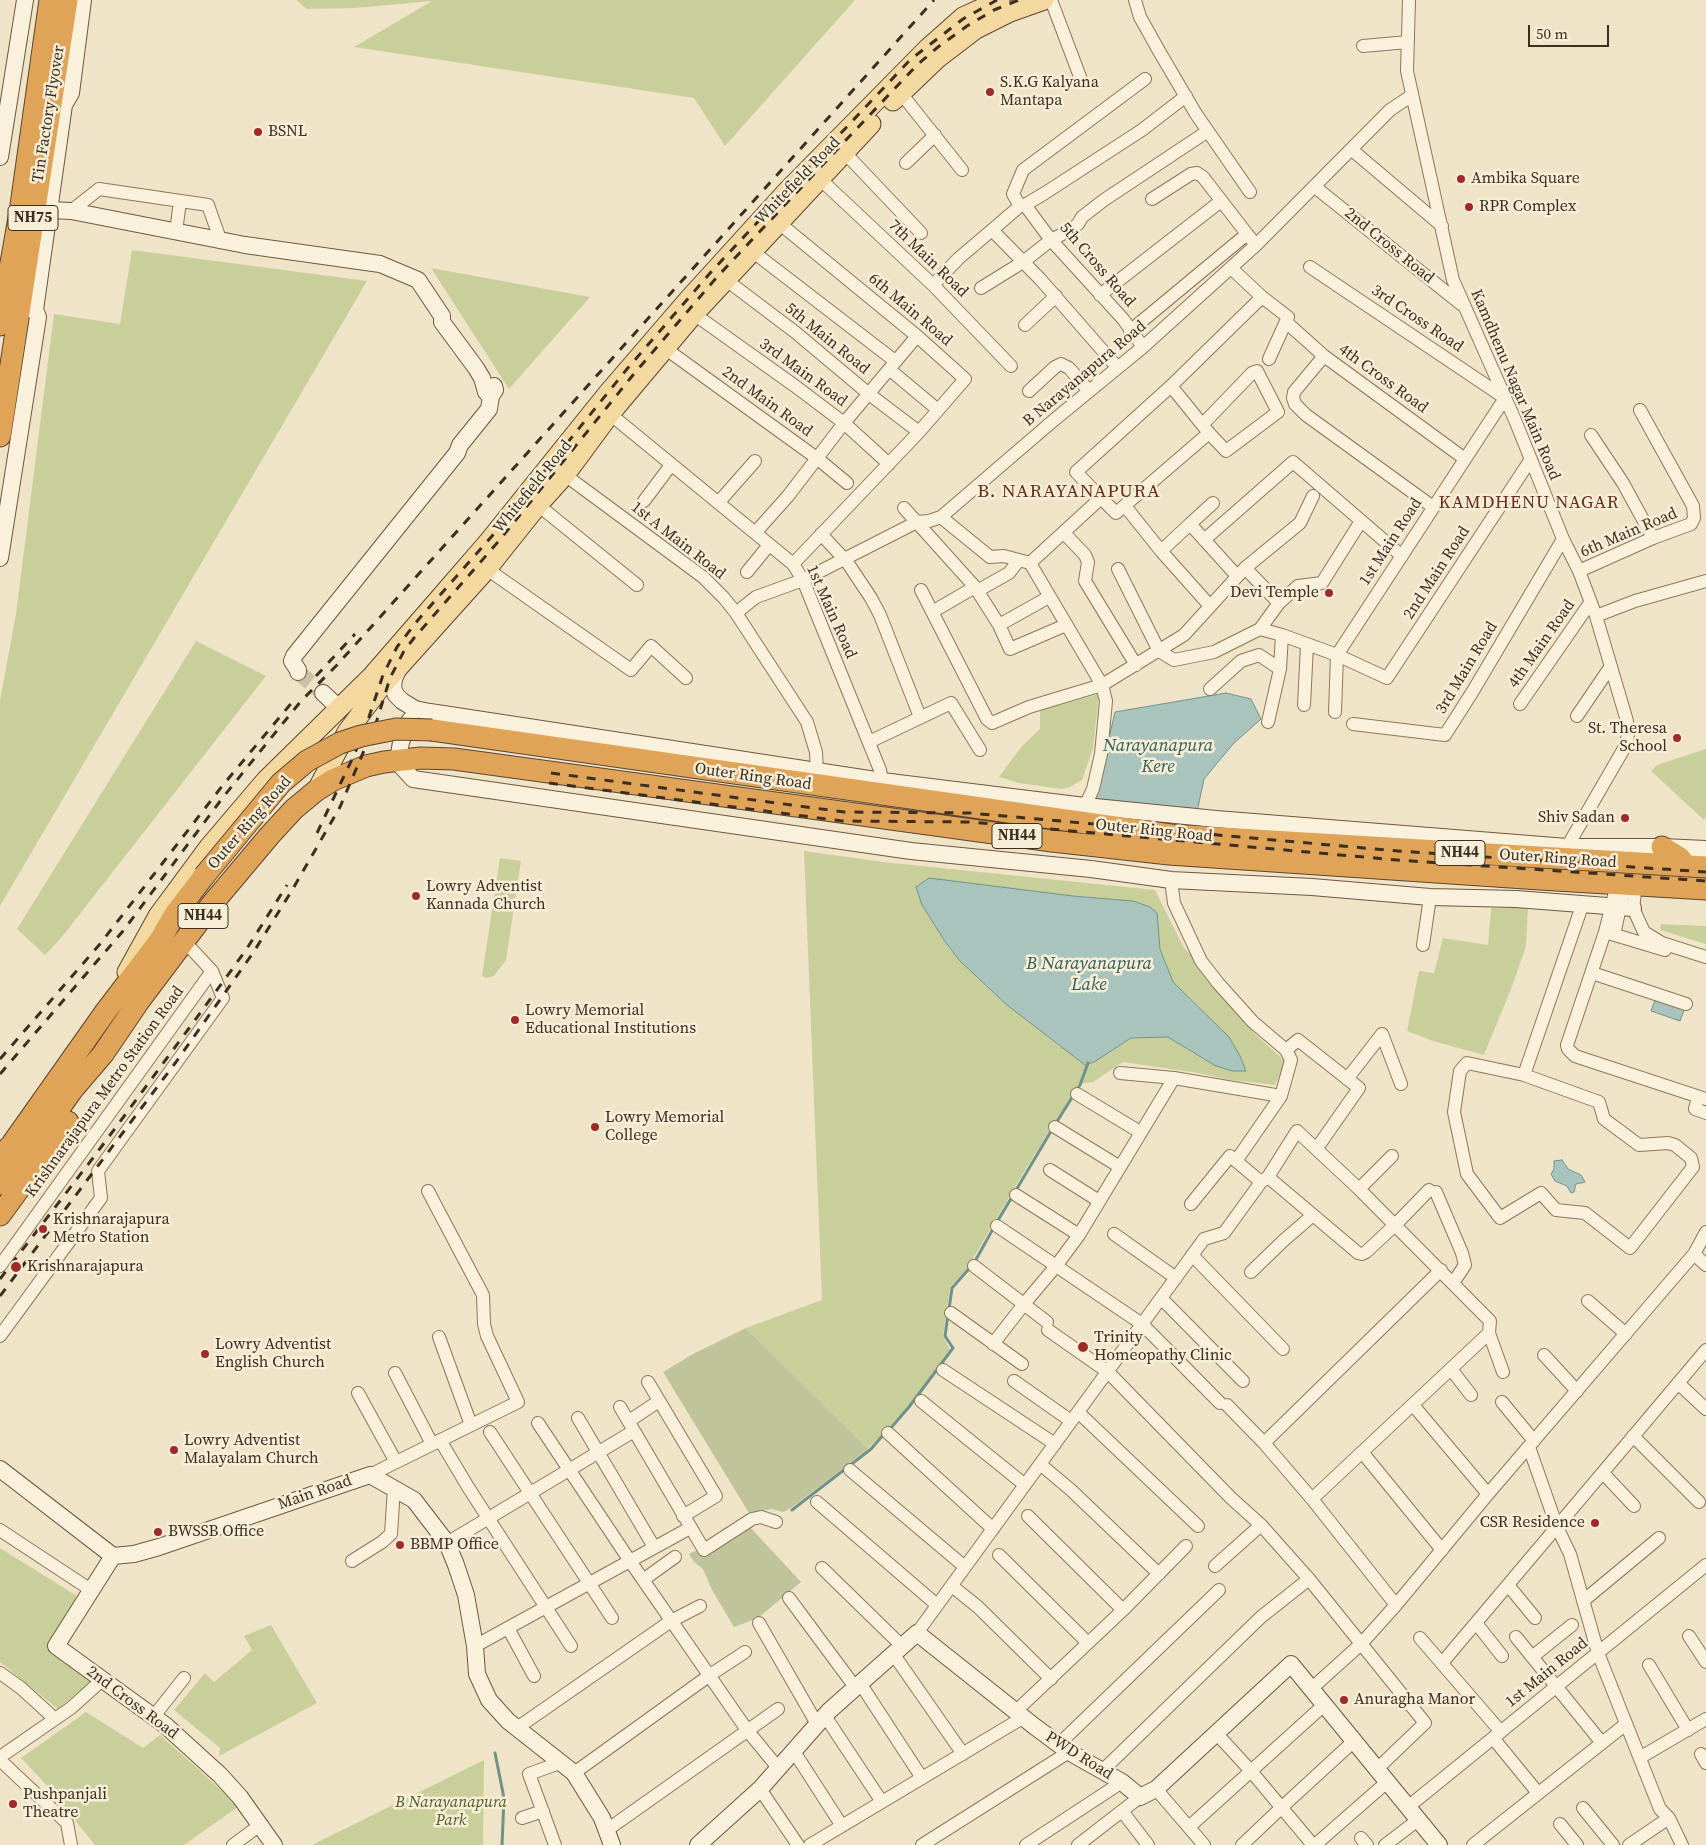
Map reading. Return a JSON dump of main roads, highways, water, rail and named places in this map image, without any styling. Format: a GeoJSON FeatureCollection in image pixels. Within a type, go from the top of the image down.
{"type":"FeatureCollection","features":[{"type":"Feature","properties":{"kind":"highway","name":"Tin Factory Flyover"},"geometry":{"type":"LineString","coordinates":[[0,325],[20,212],[50,0]]}},
{"type":"Feature","properties":{"kind":"highway","name":"Tin Factory Flyover"},"geometry":{"type":"LineString","coordinates":[[0,436],[67,0]]}},
{"type":"Feature","properties":{"kind":"highway","name":"Outer Ring Road"},"geometry":{"type":"LineString","coordinates":[[0,1158],[12,1144],[106,1011],[160,940],[176,914],[204,876],[281,783],[307,762],[340,743],[360,736],[396,728],[432,730],[1171,835],[1696,867]]}},
{"type":"Feature","properties":{"kind":"highway","name":"Outer Ring Road"},"geometry":{"type":"LineString","coordinates":[[0,1184],[43,1131],[73,1089],[103,1054],[139,1001],[212,904],[294,809],[317,790],[334,780],[366,766],[398,760],[421,758],[454,760],[1052,841],[1169,854],[1706,889]]}},
{"type":"Feature","properties":{"kind":"highway"},"geometry":{"type":"LineString","coordinates":[[1662,847],[1696,867]]}},
{"type":"Feature","properties":{"kind":"highway","name":"Outer Ring Road"},"geometry":{"type":"LineString","coordinates":[[0,1215],[93,1086],[103,1054]]}},
{"type":"Feature","properties":{"kind":"main road","name":"Whitefield Road"},"geometry":{"type":"LineString","coordinates":[[317,790],[347,732],[380,688],[487,569],[564,475],[610,414],[694,314],[720,275],[752,251],[820,179],[897,88],[928,48],[963,18],[1000,0]]}},
{"type":"Feature","properties":{"kind":"main road","name":"Whitefield Road"},"geometry":{"type":"LineString","coordinates":[[106,1011],[158,916],[209,847],[266,780],[338,707],[372,676],[489,541],[608,393],[720,275],[788,190],[897,88],[976,29],[1010,12],[1044,0]]}},
{"type":"Feature","properties":{"kind":"water","name":"Narayanapura Kere"},"geometry":{"type":"Polygon","coordinates":[[[1226,693],[1251,699],[1261,719],[1233,744],[1204,779],[1197,812],[1094,802],[1115,712],[1226,693]]]}},
{"type":"Feature","properties":{"kind":"water","name":"B Narayanapura Lake"},"geometry":{"type":"Polygon","coordinates":[[[929,878],[1073,896],[1133,901],[1150,907],[1157,913],[1160,949],[1173,982],[1229,1037],[1246,1071],[1232,1071],[1214,1065],[1168,1037],[1131,1038],[1094,1062],[1085,1065],[1007,1005],[960,961],[922,905],[916,887],[929,878]]]}},
{"type":"Feature","properties":{"kind":"water"},"geometry":{"type":"Polygon","coordinates":[[[1655,1000],[1684,1010],[1680,1021],[1651,1011],[1655,1000]]]}},
{"type":"Feature","properties":{"kind":"water"},"geometry":{"type":"Polygon","coordinates":[[[1562,1160],[1568,1169],[1581,1175],[1585,1182],[1576,1184],[1574,1192],[1571,1193],[1567,1186],[1555,1181],[1551,1174],[1554,1169],[1554,1161],[1562,1160]]]}},
{"type":"Feature","properties":{"kind":"waterway"},"geometry":{"type":"LineString","coordinates":[[1056,1123],[1080,1085],[1088,1063]]}},
{"type":"Feature","properties":{"kind":"waterway"},"geometry":{"type":"LineString","coordinates":[[997,1222],[1053,1128]]}},
{"type":"Feature","properties":{"kind":"waterway"},"geometry":{"type":"LineString","coordinates":[[949,1309],[952,1288],[974,1263],[994,1227]]}},
{"type":"Feature","properties":{"kind":"waterway"},"geometry":{"type":"LineString","coordinates":[[889,1430],[909,1407],[953,1348],[945,1336],[948,1315]]}},
{"type":"Feature","properties":{"kind":"waterway"},"geometry":{"type":"LineString","coordinates":[[792,1510],[871,1449],[884,1434]]}},
{"type":"Feature","properties":{"kind":"waterway"},"geometry":{"type":"LineString","coordinates":[[495,1753],[504,1798],[502,1845]]}},
{"type":"Feature","properties":{"kind":"tunnel"},"geometry":{"type":"LineString","coordinates":[[298,672],[323,693]]}},
{"type":"Feature","properties":{"kind":"railway"},"geometry":{"type":"LineString","coordinates":[[0,1074],[123,931],[224,796],[301,701],[337,665],[934,0]]}},
{"type":"Feature","properties":{"kind":"railway"},"geometry":{"type":"LineString","coordinates":[[317,833],[355,753],[383,675],[397,647],[418,620],[492,536],[627,369],[711,272],[823,152],[911,59],[963,19],[997,0]]}},
{"type":"Feature","properties":{"kind":"railway"},"geometry":{"type":"LineString","coordinates":[[0,1296],[176,1062],[253,953],[340,807],[377,720],[390,678],[404,651],[414,638],[498,542],[633,375],[717,277],[917,65],[967,26],[994,10],[1019,0]]}},
{"type":"Feature","properties":{"kind":"railway"},"geometry":{"type":"LineString","coordinates":[[316,676],[355,634]]}},
{"type":"Feature","properties":{"kind":"railway"},"geometry":{"type":"LineString","coordinates":[[0,1059],[100,944],[223,785],[294,700]]}},
{"type":"Feature","properties":{"kind":"railway"},"geometry":{"type":"LineString","coordinates":[[551,773],[844,812],[970,813],[1398,851],[1706,872]]}},
{"type":"Feature","properties":{"kind":"railway"},"geometry":{"type":"LineString","coordinates":[[549,783],[842,821],[971,822],[1397,860],[1706,881]]}},
{"type":"Feature","properties":{"kind":"railway"},"geometry":{"type":"LineString","coordinates":[[0,1279],[190,1027],[246,950],[287,885]]}},
{"type":"Feature","properties":{"kind":"place","name":"S.K.G Kalyana Mantapa"},"geometry":{"type":"Point","coordinates":[990,92]}},
{"type":"Feature","properties":{"kind":"place","name":"BSNL"},"geometry":{"type":"Point","coordinates":[258,132]}},
{"type":"Feature","properties":{"kind":"place","name":"Ambika Square"},"geometry":{"type":"Point","coordinates":[1461,179]}},
{"type":"Feature","properties":{"kind":"place","name":"RPR Complex"},"geometry":{"type":"Point","coordinates":[1469,207]}},
{"type":"Feature","properties":{"kind":"place","name":"Devi Temple"},"geometry":{"type":"Point","coordinates":[1329,593]}},
{"type":"Feature","properties":{"kind":"place","name":"St. Theresa School"},"geometry":{"type":"Point","coordinates":[1677,738]}},
{"type":"Feature","properties":{"kind":"place","name":"Shiv Sadan"},"geometry":{"type":"Point","coordinates":[1625,818]}},
{"type":"Feature","properties":{"kind":"place","name":"Lowry Adventist Kannada Church"},"geometry":{"type":"Point","coordinates":[416,896]}},
{"type":"Feature","properties":{"kind":"place","name":"Lowry Memorial Educational Institutions"},"geometry":{"type":"Point","coordinates":[515,1020]}},
{"type":"Feature","properties":{"kind":"place","name":"Lowry Memorial College"},"geometry":{"type":"Point","coordinates":[595,1127]}},
{"type":"Feature","properties":{"kind":"place","name":"Krishnarajapura Metro Station"},"geometry":{"type":"Point","coordinates":[43,1229]}},
{"type":"Feature","properties":{"kind":"place","name":"Krishnarajapura"},"geometry":{"type":"Point","coordinates":[16,1267]}},
{"type":"Feature","properties":{"kind":"place","name":"Trinity Homeopathy Clinic"},"geometry":{"type":"Point","coordinates":[1083,1347]}},
{"type":"Feature","properties":{"kind":"place","name":"Lowry Adventist English Church"},"geometry":{"type":"Point","coordinates":[205,1354]}},
{"type":"Feature","properties":{"kind":"place","name":"Lowry Adventist Malayalam Church"},"geometry":{"type":"Point","coordinates":[174,1450]}},
{"type":"Feature","properties":{"kind":"place","name":"CSR Residence"},"geometry":{"type":"Point","coordinates":[1595,1523]}},
{"type":"Feature","properties":{"kind":"place","name":"BWSSB Office"},"geometry":{"type":"Point","coordinates":[158,1532]}},
{"type":"Feature","properties":{"kind":"place","name":"BBMP Office"},"geometry":{"type":"Point","coordinates":[400,1545]}},
{"type":"Feature","properties":{"kind":"place","name":"Anuragha Manor"},"geometry":{"type":"Point","coordinates":[1344,1700]}},
{"type":"Feature","properties":{"kind":"place","name":"Pushpanjali Theatre"},"geometry":{"type":"Point","coordinates":[13,1804]}},
{"type":"Feature","properties":{"kind":"district","name":"B. NARAYANAPURA"},"geometry":{"type":"Point","coordinates":[1069,492]}},
{"type":"Feature","properties":{"kind":"district","name":"KAMDHENU NAGAR"},"geometry":{"type":"Point","coordinates":[1529,503]}},
{"type":"Feature","properties":{"kind":"park label","name":"B Narayanapura Park"},"geometry":{"type":"Point","coordinates":[451,1812]}}]}
